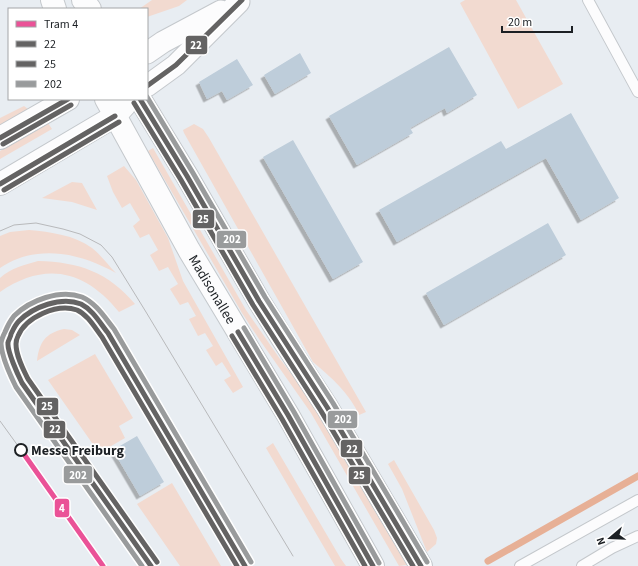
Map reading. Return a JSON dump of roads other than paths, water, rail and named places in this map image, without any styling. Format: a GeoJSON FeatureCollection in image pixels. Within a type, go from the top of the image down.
{"type":"FeatureCollection","features":[{"type":"Feature","properties":{"kind":"main road"},"geometry":{"type":"LineString","coordinates":[[83,0],[89,8]]}},
{"type":"Feature","properties":{"kind":"main road"},"geometry":{"type":"LineString","coordinates":[[0,138],[66,100]]}},
{"type":"Feature","properties":{"kind":"main road"},"geometry":{"type":"LineString","coordinates":[[0,184],[110,107],[128,100]]}},
{"type":"Feature","properties":{"kind":"main road"},"geometry":{"type":"LineString","coordinates":[[141,100],[187,176],[259,302],[327,407],[421,566]]}},
{"type":"Feature","properties":{"kind":"main road","name":"Madisonallee"},"geometry":{"type":"LineString","coordinates":[[110,107],[189,250],[288,415],[373,566]]}},
{"type":"Feature","properties":{"kind":"street"},"geometry":{"type":"LineString","coordinates":[[148,52],[163,42],[240,1]]}},
{"type":"Feature","properties":{"kind":"street"},"geometry":{"type":"LineString","coordinates":[[148,85],[176,66],[240,1]]}},
{"type":"Feature","properties":{"kind":"lane"},"geometry":{"type":"LineString","coordinates":[[588,0],[638,92]]}},
{"type":"Feature","properties":{"kind":"lane"},"geometry":{"type":"LineString","coordinates":[[151,566],[22,382],[14,366],[8,343],[19,322],[38,308],[58,301],[79,303],[90,311],[108,333],[244,566]]}},
{"type":"Feature","properties":{"kind":"lane"},"geometry":{"type":"LineString","coordinates":[[520,566],[638,500]]}},
{"type":"Feature","properties":{"kind":"lane"},"geometry":{"type":"LineString","coordinates":[[582,566],[612,548],[638,536]]}},
{"type":"Feature","properties":{"kind":"waterway"},"geometry":{"type":"LineString","coordinates":[[488,561],[638,476]]}},
{"type":"Feature","properties":{"kind":"tram line"},"geometry":{"type":"LineString","coordinates":[[0,231],[14,225],[36,223],[63,229],[80,234],[101,245],[112,257],[293,556]]}},
{"type":"Feature","properties":{"kind":"tram line"},"geometry":{"type":"LineString","coordinates":[[0,421],[21,450]]}},
{"type":"Feature","properties":{"kind":"tram line","name":"4"},"geometry":{"type":"LineString","coordinates":[[21,450],[103,566]]}},
{"type":"Feature","properties":{"kind":"place","name":"Messe Freiburg"},"geometry":{"type":"Point","coordinates":[21,450]}}]}
